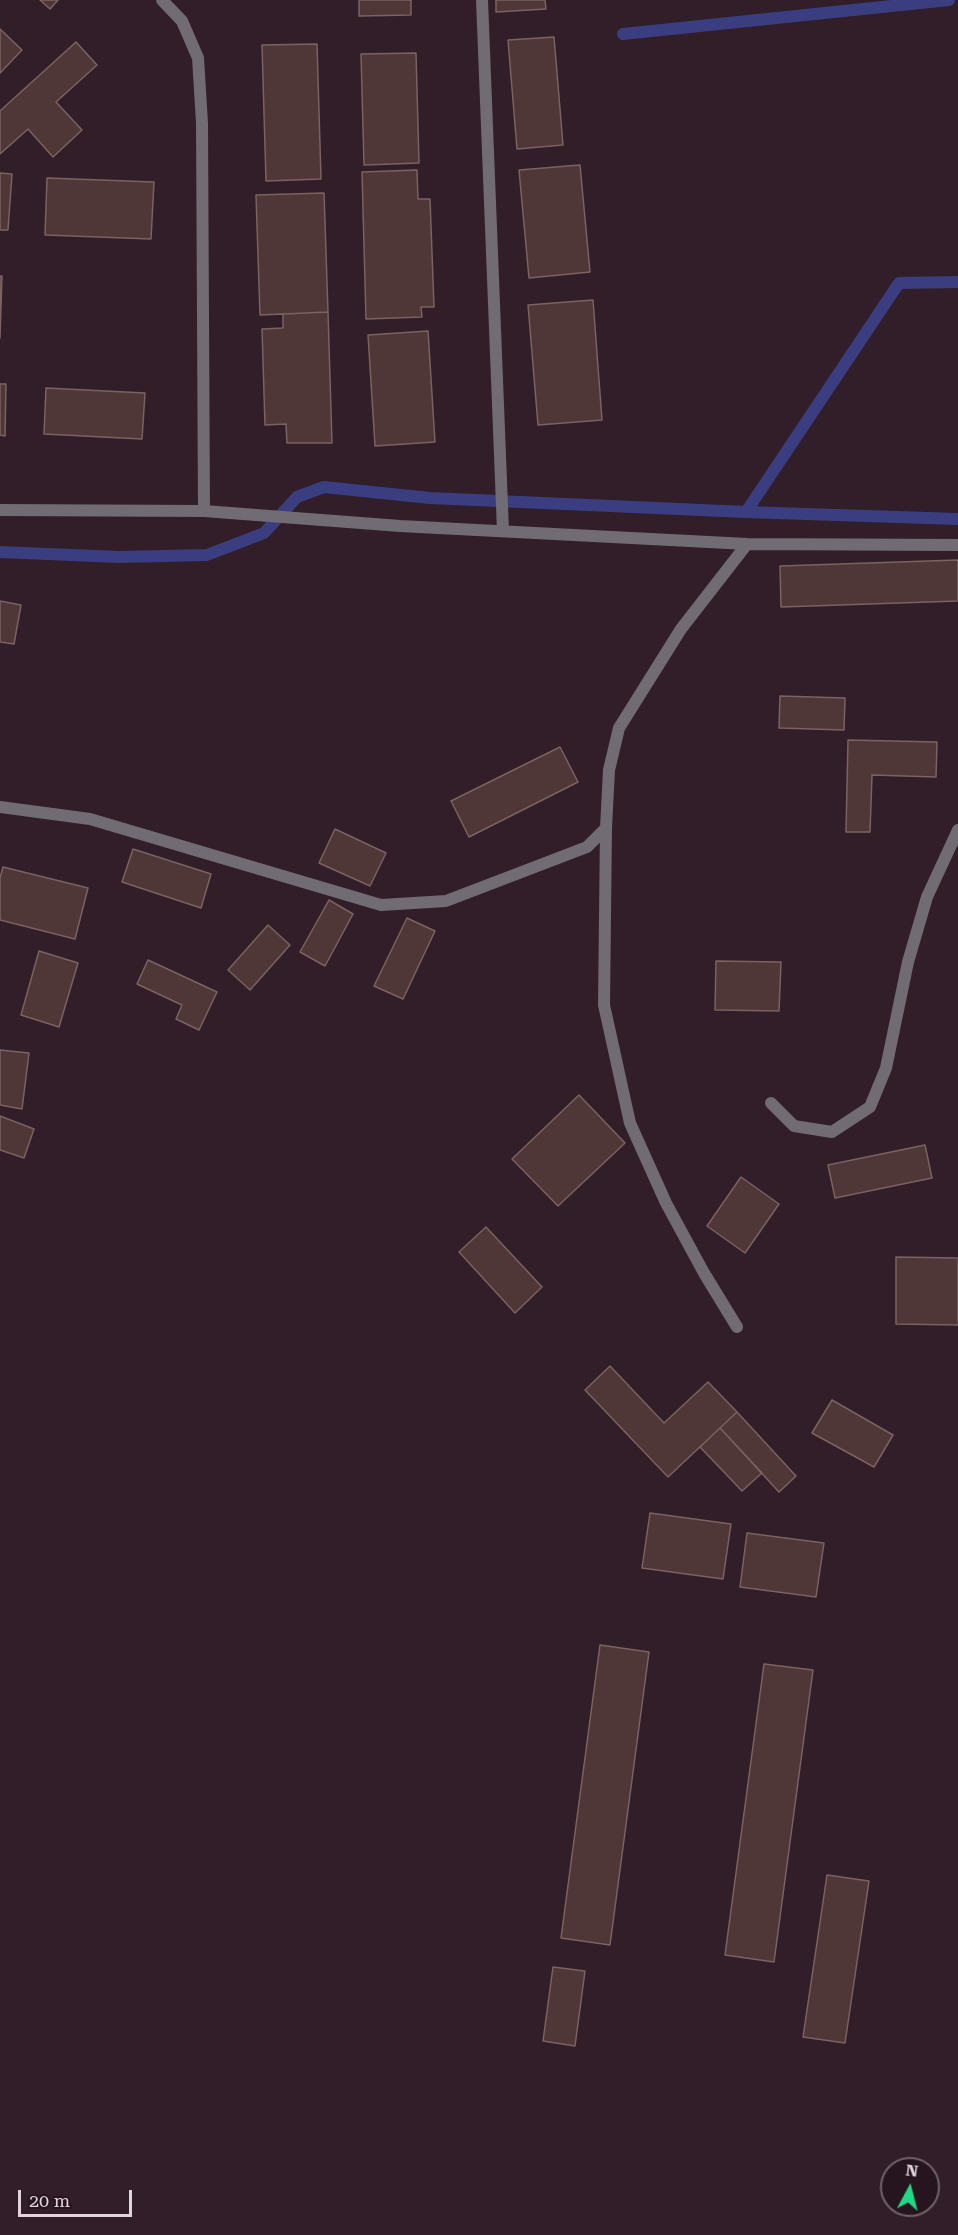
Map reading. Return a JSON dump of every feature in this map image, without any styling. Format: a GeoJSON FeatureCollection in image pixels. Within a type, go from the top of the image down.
{"type":"FeatureCollection","features":[{"type":"Feature","properties":{"kind":"street"},"geometry":{"type":"LineString","coordinates":[[162,0],[182,21],[198,58],[202,135],[204,511]]}},
{"type":"Feature","properties":{"kind":"street"},"geometry":{"type":"LineString","coordinates":[[482,0],[503,531]]}},
{"type":"Feature","properties":{"kind":"street"},"geometry":{"type":"LineString","coordinates":[[0,510],[204,511],[299,519],[747,544],[958,546]]}},
{"type":"Feature","properties":{"kind":"street"},"geometry":{"type":"LineString","coordinates":[[737,1327],[704,1273],[666,1203],[630,1123],[604,1005],[606,828],[609,770],[619,728],[681,629],[747,544]]}},
{"type":"Feature","properties":{"kind":"street"},"geometry":{"type":"LineString","coordinates":[[0,807],[90,819],[381,905],[446,901],[587,847],[606,828]]}},
{"type":"Feature","properties":{"kind":"street"},"geometry":{"type":"LineString","coordinates":[[771,1103],[794,1126],[832,1132],[870,1107],[886,1068],[908,962],[927,897],[958,830]]}},
{"type":"Feature","properties":{"kind":"building"},"geometry":{"type":"Polygon","coordinates":[[[40,0],[58,0],[50,9],[40,0]]]}},
{"type":"Feature","properties":{"kind":"building"},"geometry":{"type":"Polygon","coordinates":[[[359,0],[411,0],[411,15],[359,16],[359,0]]]}},
{"type":"Feature","properties":{"kind":"building"},"geometry":{"type":"Polygon","coordinates":[[[496,0],[545,0],[546,9],[496,12],[496,0]]]}},
{"type":"Feature","properties":{"kind":"building"},"geometry":{"type":"Polygon","coordinates":[[[0,29],[22,50],[0,73],[0,29]]]}},
{"type":"Feature","properties":{"kind":"building"},"geometry":{"type":"Polygon","coordinates":[[[554,37],[563,145],[517,149],[508,40],[554,37]]]}},
{"type":"Feature","properties":{"kind":"building"},"geometry":{"type":"Polygon","coordinates":[[[76,42],[97,65],[56,102],[82,130],[53,157],[28,129],[0,154],[0,111],[76,42]]]}},
{"type":"Feature","properties":{"kind":"building"},"geometry":{"type":"Polygon","coordinates":[[[317,44],[321,179],[266,181],[262,45],[317,44]]]}},
{"type":"Feature","properties":{"kind":"building"},"geometry":{"type":"Polygon","coordinates":[[[416,53],[419,163],[364,165],[361,54],[416,53]]]}},
{"type":"Feature","properties":{"kind":"building"},"geometry":{"type":"Polygon","coordinates":[[[580,165],[590,272],[529,278],[519,170],[580,165]]]}},
{"type":"Feature","properties":{"kind":"building"},"geometry":{"type":"Polygon","coordinates":[[[417,170],[418,199],[430,199],[434,307],[421,307],[422,317],[366,319],[362,172],[417,170]]]}},
{"type":"Feature","properties":{"kind":"building"},"geometry":{"type":"Polygon","coordinates":[[[0,173],[12,174],[8,230],[0,230],[0,173]]]}},
{"type":"Feature","properties":{"kind":"building"},"geometry":{"type":"Polygon","coordinates":[[[47,178],[154,182],[151,239],[45,235],[47,178]]]}},
{"type":"Feature","properties":{"kind":"building"},"geometry":{"type":"Polygon","coordinates":[[[324,193],[328,312],[260,315],[256,195],[324,193]]]}},
{"type":"Feature","properties":{"kind":"building"},"geometry":{"type":"Polygon","coordinates":[[[0,276],[2,276],[0,338],[0,276]]]}},
{"type":"Feature","properties":{"kind":"building"},"geometry":{"type":"Polygon","coordinates":[[[593,300],[602,420],[538,425],[528,305],[593,300]]]}},
{"type":"Feature","properties":{"kind":"building"},"geometry":{"type":"Polygon","coordinates":[[[328,312],[332,443],[287,443],[286,424],[265,425],[262,329],[283,328],[283,314],[328,312]]]}},
{"type":"Feature","properties":{"kind":"building"},"geometry":{"type":"Polygon","coordinates":[[[428,331],[435,442],[375,446],[368,335],[428,331]]]}},
{"type":"Feature","properties":{"kind":"building"},"geometry":{"type":"Polygon","coordinates":[[[0,384],[6,384],[5,436],[0,435],[0,384]]]}},
{"type":"Feature","properties":{"kind":"building"},"geometry":{"type":"Polygon","coordinates":[[[46,388],[145,393],[142,439],[44,434],[46,388]]]}},
{"type":"Feature","properties":{"kind":"building"},"geometry":{"type":"Polygon","coordinates":[[[958,560],[958,601],[781,607],[780,566],[958,560]]]}},
{"type":"Feature","properties":{"kind":"building"},"geometry":{"type":"Polygon","coordinates":[[[0,601],[21,605],[14,644],[0,642],[0,601]]]}},
{"type":"Feature","properties":{"kind":"building"},"geometry":{"type":"Polygon","coordinates":[[[780,696],[845,698],[844,730],[779,728],[780,696]]]}},
{"type":"Feature","properties":{"kind":"building"},"geometry":{"type":"Polygon","coordinates":[[[848,740],[937,742],[936,777],[872,775],[870,832],[846,832],[848,740]]]}},
{"type":"Feature","properties":{"kind":"building"},"geometry":{"type":"Polygon","coordinates":[[[560,747],[578,782],[469,837],[451,801],[560,747]]]}},
{"type":"Feature","properties":{"kind":"building"},"geometry":{"type":"Polygon","coordinates":[[[335,829],[386,853],[370,886],[319,863],[335,829]]]}},
{"type":"Feature","properties":{"kind":"building"},"geometry":{"type":"Polygon","coordinates":[[[133,849],[211,874],[201,908],[122,882],[133,849]]]}},
{"type":"Feature","properties":{"kind":"building"},"geometry":{"type":"Polygon","coordinates":[[[3,867],[88,888],[75,939],[0,920],[0,878],[3,867]]]}},
{"type":"Feature","properties":{"kind":"building"},"geometry":{"type":"Polygon","coordinates":[[[329,900],[353,914],[325,966],[300,952],[329,900]]]}},
{"type":"Feature","properties":{"kind":"building"},"geometry":{"type":"Polygon","coordinates":[[[407,918],[435,931],[403,999],[374,986],[407,918]]]}},
{"type":"Feature","properties":{"kind":"building"},"geometry":{"type":"Polygon","coordinates":[[[268,925],[290,945],[250,990],[228,970],[268,925]]]}},
{"type":"Feature","properties":{"kind":"building"},"geometry":{"type":"Polygon","coordinates":[[[39,951],[78,963],[59,1027],[21,1015],[39,951]]]}},
{"type":"Feature","properties":{"kind":"building"},"geometry":{"type":"Polygon","coordinates":[[[148,960],[217,992],[199,1030],[176,1019],[182,1005],[137,984],[148,960]]]}},
{"type":"Feature","properties":{"kind":"building"},"geometry":{"type":"Polygon","coordinates":[[[716,961],[781,962],[779,1011],[715,1010],[716,961]]]}},
{"type":"Feature","properties":{"kind":"building"},"geometry":{"type":"Polygon","coordinates":[[[0,1050],[29,1053],[22,1109],[0,1105],[0,1050]]]}},
{"type":"Feature","properties":{"kind":"building"},"geometry":{"type":"Polygon","coordinates":[[[579,1095],[625,1143],[558,1206],[512,1159],[579,1095]]]}},
{"type":"Feature","properties":{"kind":"building"},"geometry":{"type":"Polygon","coordinates":[[[0,1116],[34,1129],[24,1158],[0,1150],[0,1116]]]}},
{"type":"Feature","properties":{"kind":"building"},"geometry":{"type":"Polygon","coordinates":[[[925,1145],[932,1178],[835,1198],[828,1165],[925,1145]]]}},
{"type":"Feature","properties":{"kind":"building"},"geometry":{"type":"Polygon","coordinates":[[[741,1177],[779,1204],[745,1253],[707,1226],[741,1177]]]}},
{"type":"Feature","properties":{"kind":"building"},"geometry":{"type":"Polygon","coordinates":[[[486,1227],[542,1287],[515,1313],[459,1252],[486,1227]]]}},
{"type":"Feature","properties":{"kind":"building"},"geometry":{"type":"Polygon","coordinates":[[[896,1257],[958,1258],[958,1325],[896,1324],[896,1257]]]}},
{"type":"Feature","properties":{"kind":"building"},"geometry":{"type":"Polygon","coordinates":[[[610,1366],[664,1423],[708,1382],[737,1412],[668,1477],[585,1390],[610,1366]]]}},
{"type":"Feature","properties":{"kind":"building"},"geometry":{"type":"Polygon","coordinates":[[[832,1400],[893,1435],[874,1467],[812,1433],[832,1400]]]}},
{"type":"Feature","properties":{"kind":"building"},"geometry":{"type":"Polygon","coordinates":[[[737,1412],[796,1476],[779,1492],[720,1428],[737,1412]]]}},
{"type":"Feature","properties":{"kind":"building"},"geometry":{"type":"Polygon","coordinates":[[[720,1428],[762,1473],[742,1491],[700,1447],[720,1428]]]}},
{"type":"Feature","properties":{"kind":"building"},"geometry":{"type":"Polygon","coordinates":[[[650,1513],[731,1524],[723,1579],[642,1568],[650,1513]]]}},
{"type":"Feature","properties":{"kind":"building"},"geometry":{"type":"Polygon","coordinates":[[[747,1533],[824,1543],[816,1597],[740,1587],[747,1533]]]}},
{"type":"Feature","properties":{"kind":"building"},"geometry":{"type":"Polygon","coordinates":[[[600,1645],[649,1652],[610,1945],[561,1938],[600,1645]]]}},
{"type":"Feature","properties":{"kind":"building"},"geometry":{"type":"Polygon","coordinates":[[[764,1664],[813,1670],[774,1962],[725,1955],[764,1664]]]}},
{"type":"Feature","properties":{"kind":"building"},"geometry":{"type":"Polygon","coordinates":[[[827,1875],[869,1881],[845,2043],[803,2037],[827,1875]]]}},
{"type":"Feature","properties":{"kind":"building"},"geometry":{"type":"Polygon","coordinates":[[[553,1967],[585,1971],[575,2046],[543,2041],[553,1967]]]}},
{"type":"Feature","properties":{"kind":"waterway"},"geometry":{"type":"LineString","coordinates":[[623,34],[949,0]]}},
{"type":"Feature","properties":{"kind":"waterway"},"geometry":{"type":"LineString","coordinates":[[746,512],[899,283],[958,282]]}},
{"type":"Feature","properties":{"kind":"waterway"},"geometry":{"type":"LineString","coordinates":[[0,552],[119,557],[207,555],[264,533],[297,497],[324,487],[430,498],[958,519]]}}]}
